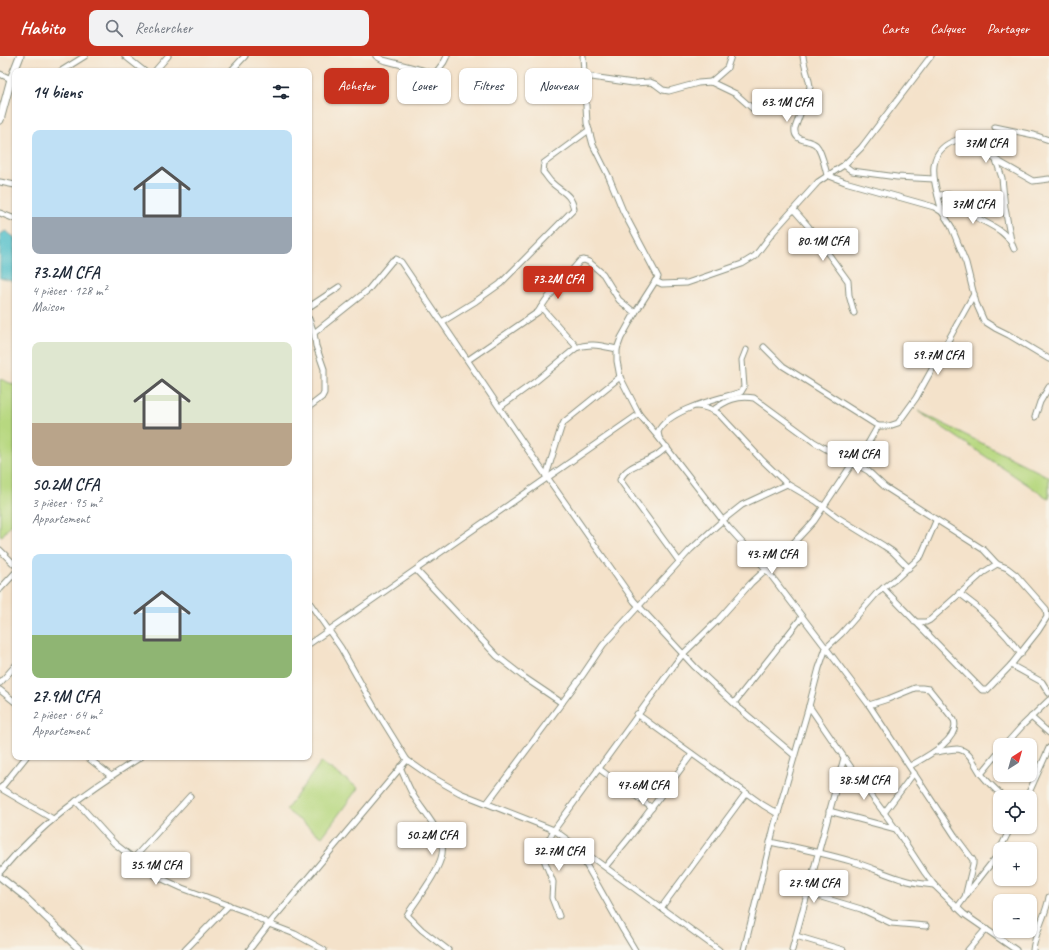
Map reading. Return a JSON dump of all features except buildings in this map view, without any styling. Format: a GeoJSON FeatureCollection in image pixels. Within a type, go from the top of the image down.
{"type":"FeatureCollection","features":[{"type":"Feature","properties":{"kind":"main road"},"geometry":{"type":"LineString","coordinates":[[15,68],[20,56]]}},
{"type":"Feature","properties":{"kind":"main road"},"geometry":{"type":"LineString","coordinates":[[0,120],[11,78]]}},
{"type":"Feature","properties":{"kind":"street"},"geometry":{"type":"LineString","coordinates":[[66,68],[85,56]]}},
{"type":"Feature","properties":{"kind":"street"},"geometry":{"type":"LineString","coordinates":[[125,56],[140,68]]}},
{"type":"Feature","properties":{"kind":"street"},"geometry":{"type":"LineString","coordinates":[[158,68],[168,56]]}},
{"type":"Feature","properties":{"kind":"street"},"geometry":{"type":"LineString","coordinates":[[234,68],[245,56]]}},
{"type":"Feature","properties":{"kind":"street"},"geometry":{"type":"LineString","coordinates":[[376,56],[390,62],[422,70],[434,75],[444,62],[446,56]]}},
{"type":"Feature","properties":{"kind":"street"},"geometry":{"type":"LineString","coordinates":[[583,56],[584,68]]}},
{"type":"Feature","properties":{"kind":"street"},"geometry":{"type":"LineString","coordinates":[[711,82],[727,68],[731,56]]}},
{"type":"Feature","properties":{"kind":"street"},"geometry":{"type":"LineString","coordinates":[[803,56],[810,87],[794,133],[797,137],[816,144],[827,175]]}},
{"type":"Feature","properties":{"kind":"street"},"geometry":{"type":"LineString","coordinates":[[655,281],[662,284],[688,282],[742,264],[755,256],[774,230],[794,210],[818,182],[844,165],[861,148],[931,56]]}},
{"type":"Feature","properties":{"kind":"street"},"geometry":{"type":"LineString","coordinates":[[0,74],[11,78]]}},
{"type":"Feature","properties":{"kind":"street"},"geometry":{"type":"LineString","coordinates":[[592,77],[633,83],[650,82],[664,90],[669,91],[698,83],[711,82],[736,94],[753,108]]}},
{"type":"Feature","properties":{"kind":"street"},"geometry":{"type":"LineString","coordinates":[[586,104],[587,123],[593,145],[609,177],[623,211],[658,277],[621,338],[617,349],[617,361],[620,377],[639,414],[667,447],[723,520],[766,570],[869,705],[955,836],[973,860],[965,897]]}},
{"type":"Feature","properties":{"kind":"street"},"geometry":{"type":"LineString","coordinates":[[995,127],[1034,135],[1049,140]]}},
{"type":"Feature","properties":{"kind":"street"},"geometry":{"type":"LineString","coordinates":[[442,322],[500,284],[574,209],[572,202],[566,193],[551,183],[543,172],[544,163],[589,130]]}},
{"type":"Feature","properties":{"kind":"street"},"geometry":{"type":"LineString","coordinates":[[1049,179],[1033,181],[996,160],[973,144],[960,138],[947,143],[940,149],[933,167],[934,179],[942,212],[951,226],[963,255],[976,303],[984,321],[1049,359]]}},
{"type":"Feature","properties":{"kind":"street"},"geometry":{"type":"LineString","coordinates":[[996,160],[1002,178],[1005,208],[1011,241],[1014,249]]}},
{"type":"Feature","properties":{"kind":"street"},"geometry":{"type":"LineString","coordinates":[[844,165],[852,171],[934,179]]}},
{"type":"Feature","properties":{"kind":"street"},"geometry":{"type":"LineString","coordinates":[[827,175],[845,182],[934,207],[942,212]]}},
{"type":"Feature","properties":{"kind":"street"},"geometry":{"type":"LineString","coordinates":[[0,182],[12,184]]}},
{"type":"Feature","properties":{"kind":"street"},"geometry":{"type":"LineString","coordinates":[[938,195],[950,195],[958,200],[968,212],[998,229],[1011,241]]}},
{"type":"Feature","properties":{"kind":"street"},"geometry":{"type":"LineString","coordinates":[[794,210],[808,226],[848,281],[849,295],[854,313]]}},
{"type":"Feature","properties":{"kind":"street"},"geometry":{"type":"LineString","coordinates":[[0,213],[12,218]]}},
{"type":"Feature","properties":{"kind":"street"},"geometry":{"type":"LineString","coordinates":[[314,333],[368,290],[392,261],[396,259],[401,262],[546,477],[638,606],[683,654],[734,703],[794,755]]}},
{"type":"Feature","properties":{"kind":"street"},"geometry":{"type":"LineString","coordinates":[[468,360],[538,312],[580,261],[584,260],[589,262],[603,274],[619,300],[635,313]]}},
{"type":"Feature","properties":{"kind":"street"},"geometry":{"type":"LineString","coordinates":[[312,306],[339,286]]}},
{"type":"Feature","properties":{"kind":"street"},"geometry":{"type":"LineString","coordinates":[[764,347],[783,366],[878,426],[890,426],[898,423],[916,398],[974,294]]}},
{"type":"Feature","properties":{"kind":"street"},"geometry":{"type":"LineString","coordinates":[[541,307],[576,348]]}},
{"type":"Feature","properties":{"kind":"street"},"geometry":{"type":"LineString","coordinates":[[312,327],[324,370],[324,393],[312,404]]}},
{"type":"Feature","properties":{"kind":"street"},"geometry":{"type":"LineString","coordinates":[[500,407],[536,381],[576,348],[583,345],[596,344],[617,349]]}},
{"type":"Feature","properties":{"kind":"street"},"geometry":{"type":"LineString","coordinates":[[659,438],[658,432],[664,422],[696,406],[741,392],[744,387],[742,360],[746,350]]}},
{"type":"Feature","properties":{"kind":"street"},"geometry":{"type":"LineString","coordinates":[[546,477],[560,428],[564,422],[620,377]]}},
{"type":"Feature","properties":{"kind":"street"},"geometry":{"type":"LineString","coordinates":[[1036,417],[1040,402],[1049,387]]}},
{"type":"Feature","properties":{"kind":"street"},"geometry":{"type":"LineString","coordinates":[[713,410],[725,401],[744,396],[754,398],[814,442],[852,464],[868,471],[885,487],[913,504],[936,521],[984,550],[997,564],[1007,568],[1016,575],[1046,609],[1046,620],[1011,665],[987,690],[982,690],[883,588]]}},
{"type":"Feature","properties":{"kind":"street"},"geometry":{"type":"LineString","coordinates":[[696,406],[704,406],[719,414],[761,459],[787,484],[893,552],[909,568]]}},
{"type":"Feature","properties":{"kind":"street"},"geometry":{"type":"LineString","coordinates":[[312,642],[546,477],[639,414]]}},
{"type":"Feature","properties":{"kind":"street"},"geometry":{"type":"LineString","coordinates":[[559,916],[552,898],[553,882],[542,858],[542,853],[554,830],[637,714],[683,654],[810,526],[852,464],[866,447],[878,426]]}},
{"type":"Feature","properties":{"kind":"street"},"geometry":{"type":"LineString","coordinates":[[667,447],[656,456],[631,468],[621,477],[620,480],[679,561]]}},
{"type":"Feature","properties":{"kind":"street"},"geometry":{"type":"LineString","coordinates":[[487,803],[562,703],[603,645],[679,561],[723,520],[742,505],[787,484]]}},
{"type":"Feature","properties":{"kind":"street"},"geometry":{"type":"LineString","coordinates":[[744,950],[770,842],[826,648],[841,634],[877,593],[909,568],[924,551],[936,521]]}},
{"type":"Feature","properties":{"kind":"street"},"geometry":{"type":"LineString","coordinates":[[0,550],[12,562]]}},
{"type":"Feature","properties":{"kind":"street"},"geometry":{"type":"LineString","coordinates":[[915,622],[926,622],[930,620],[984,572],[997,564]]}},
{"type":"Feature","properties":{"kind":"street"},"geometry":{"type":"LineString","coordinates":[[416,570],[497,656],[525,678],[562,703]]}},
{"type":"Feature","properties":{"kind":"street"},"geometry":{"type":"LineString","coordinates":[[0,589],[12,576]]}},
{"type":"Feature","properties":{"kind":"street"},"geometry":{"type":"LineString","coordinates":[[959,593],[999,627],[1021,654]]}},
{"type":"Feature","properties":{"kind":"street"},"geometry":{"type":"LineString","coordinates":[[312,606],[330,630],[373,705],[407,760],[430,776],[460,793],[554,830],[606,866],[719,950]]}},
{"type":"Feature","properties":{"kind":"street"},"geometry":{"type":"LineString","coordinates":[[734,703],[802,617]]}},
{"type":"Feature","properties":{"kind":"street"},"geometry":{"type":"LineString","coordinates":[[1011,665],[1042,682],[1049,693]]}},
{"type":"Feature","properties":{"kind":"street"},"geometry":{"type":"LineString","coordinates":[[0,683],[12,669]]}},
{"type":"Feature","properties":{"kind":"street"},"geometry":{"type":"LineString","coordinates":[[869,705],[915,688],[929,689],[954,720],[956,725],[955,731],[936,752],[910,766]]}},
{"type":"Feature","properties":{"kind":"street"},"geometry":{"type":"LineString","coordinates":[[0,690],[12,700]]}},
{"type":"Feature","properties":{"kind":"street"},"geometry":{"type":"LineString","coordinates":[[1012,738],[1049,700]]}},
{"type":"Feature","properties":{"kind":"street"},"geometry":{"type":"LineString","coordinates":[[809,706],[844,758],[896,829],[924,873],[934,885],[957,908],[1016,950]]}},
{"type":"Feature","properties":{"kind":"street"},"geometry":{"type":"LineString","coordinates":[[637,714],[778,814]]}},
{"type":"Feature","properties":{"kind":"street"},"geometry":{"type":"LineString","coordinates":[[1031,717],[1049,733]]}},
{"type":"Feature","properties":{"kind":"street"},"geometry":{"type":"LineString","coordinates":[[1030,790],[1049,748]]}},
{"type":"Feature","properties":{"kind":"street"},"geometry":{"type":"LineString","coordinates":[[936,752],[958,749],[965,752],[981,774],[995,790]]}},
{"type":"Feature","properties":{"kind":"street"},"geometry":{"type":"LineString","coordinates":[[606,866],[692,754]]}},
{"type":"Feature","properties":{"kind":"street"},"geometry":{"type":"LineString","coordinates":[[792,950],[844,758]]}},
{"type":"Feature","properties":{"kind":"street"},"geometry":{"type":"LineString","coordinates":[[981,774],[993,759]]}},
{"type":"Feature","properties":{"kind":"street"},"geometry":{"type":"LineString","coordinates":[[24,760],[1,788],[53,818]]}},
{"type":"Feature","properties":{"kind":"street"},"geometry":{"type":"LineString","coordinates":[[91,760],[111,776]]}},
{"type":"Feature","properties":{"kind":"street"},"geometry":{"type":"LineString","coordinates":[[0,872],[14,854],[53,818],[111,776],[136,760]]}},
{"type":"Feature","properties":{"kind":"street"},"geometry":{"type":"LineString","coordinates":[[249,950],[269,924],[407,760]]}},
{"type":"Feature","properties":{"kind":"street"},"geometry":{"type":"LineString","coordinates":[[400,767],[413,795],[439,835],[442,848],[442,855],[435,871],[407,915],[422,930],[448,950]]}},
{"type":"Feature","properties":{"kind":"street"},"geometry":{"type":"LineString","coordinates":[[598,768],[652,808]]}},
{"type":"Feature","properties":{"kind":"street"},"geometry":{"type":"LineString","coordinates":[[884,813],[914,773]]}},
{"type":"Feature","properties":{"kind":"street"},"geometry":{"type":"LineString","coordinates":[[661,908],[746,792]]}},
{"type":"Feature","properties":{"kind":"street"},"geometry":{"type":"LineString","coordinates":[[133,859],[190,796]]}},
{"type":"Feature","properties":{"kind":"street"},"geometry":{"type":"LineString","coordinates":[[76,801],[114,843],[156,876],[182,888],[229,905],[269,924],[295,934],[324,950]]}},
{"type":"Feature","properties":{"kind":"street"},"geometry":{"type":"LineString","coordinates":[[829,811],[896,829]]}},
{"type":"Feature","properties":{"kind":"street"},"geometry":{"type":"LineString","coordinates":[[770,842],[818,853],[878,870],[900,879],[934,885]]}},
{"type":"Feature","properties":{"kind":"street"},"geometry":{"type":"LineString","coordinates":[[575,844],[622,930],[635,950]]}},
{"type":"Feature","properties":{"kind":"street"},"geometry":{"type":"LineString","coordinates":[[957,908],[993,861]]}},
{"type":"Feature","properties":{"kind":"street"},"geometry":{"type":"LineString","coordinates":[[0,878],[24,896],[80,950]]}},
{"type":"Feature","properties":{"kind":"street"},"geometry":{"type":"LineString","coordinates":[[808,893],[861,909],[891,923],[926,926]]}},
{"type":"Feature","properties":{"kind":"street"},"geometry":{"type":"LineString","coordinates":[[1033,950],[1036,934],[1048,907],[1049,897]]}},
{"type":"Feature","properties":{"kind":"street"},"geometry":{"type":"LineString","coordinates":[[185,950],[229,905]]}},
{"type":"Feature","properties":{"kind":"street"},"geometry":{"type":"LineString","coordinates":[[968,950],[986,929]]}},
{"type":"Feature","properties":{"kind":"street"},"geometry":{"type":"LineString","coordinates":[[796,936],[843,950]]}},
{"type":"Feature","properties":{"kind":"green space"},"geometry":{"type":"Polygon","coordinates":[[[0,379],[12,384],[12,523],[2,536],[0,535],[0,379]]]}},
{"type":"Feature","properties":{"kind":"green space"},"geometry":{"type":"Polygon","coordinates":[[[918,411],[1049,477],[1049,499],[918,411]]]}},
{"type":"Feature","properties":{"kind":"green space"},"geometry":{"type":"Polygon","coordinates":[[[321,762],[358,788],[322,837],[286,810],[321,762]]]}},
{"type":"Feature","properties":{"kind":"water"},"geometry":{"type":"Polygon","coordinates":[[[6,231],[12,236],[12,281],[0,278],[0,234],[6,231]]]}}]}
